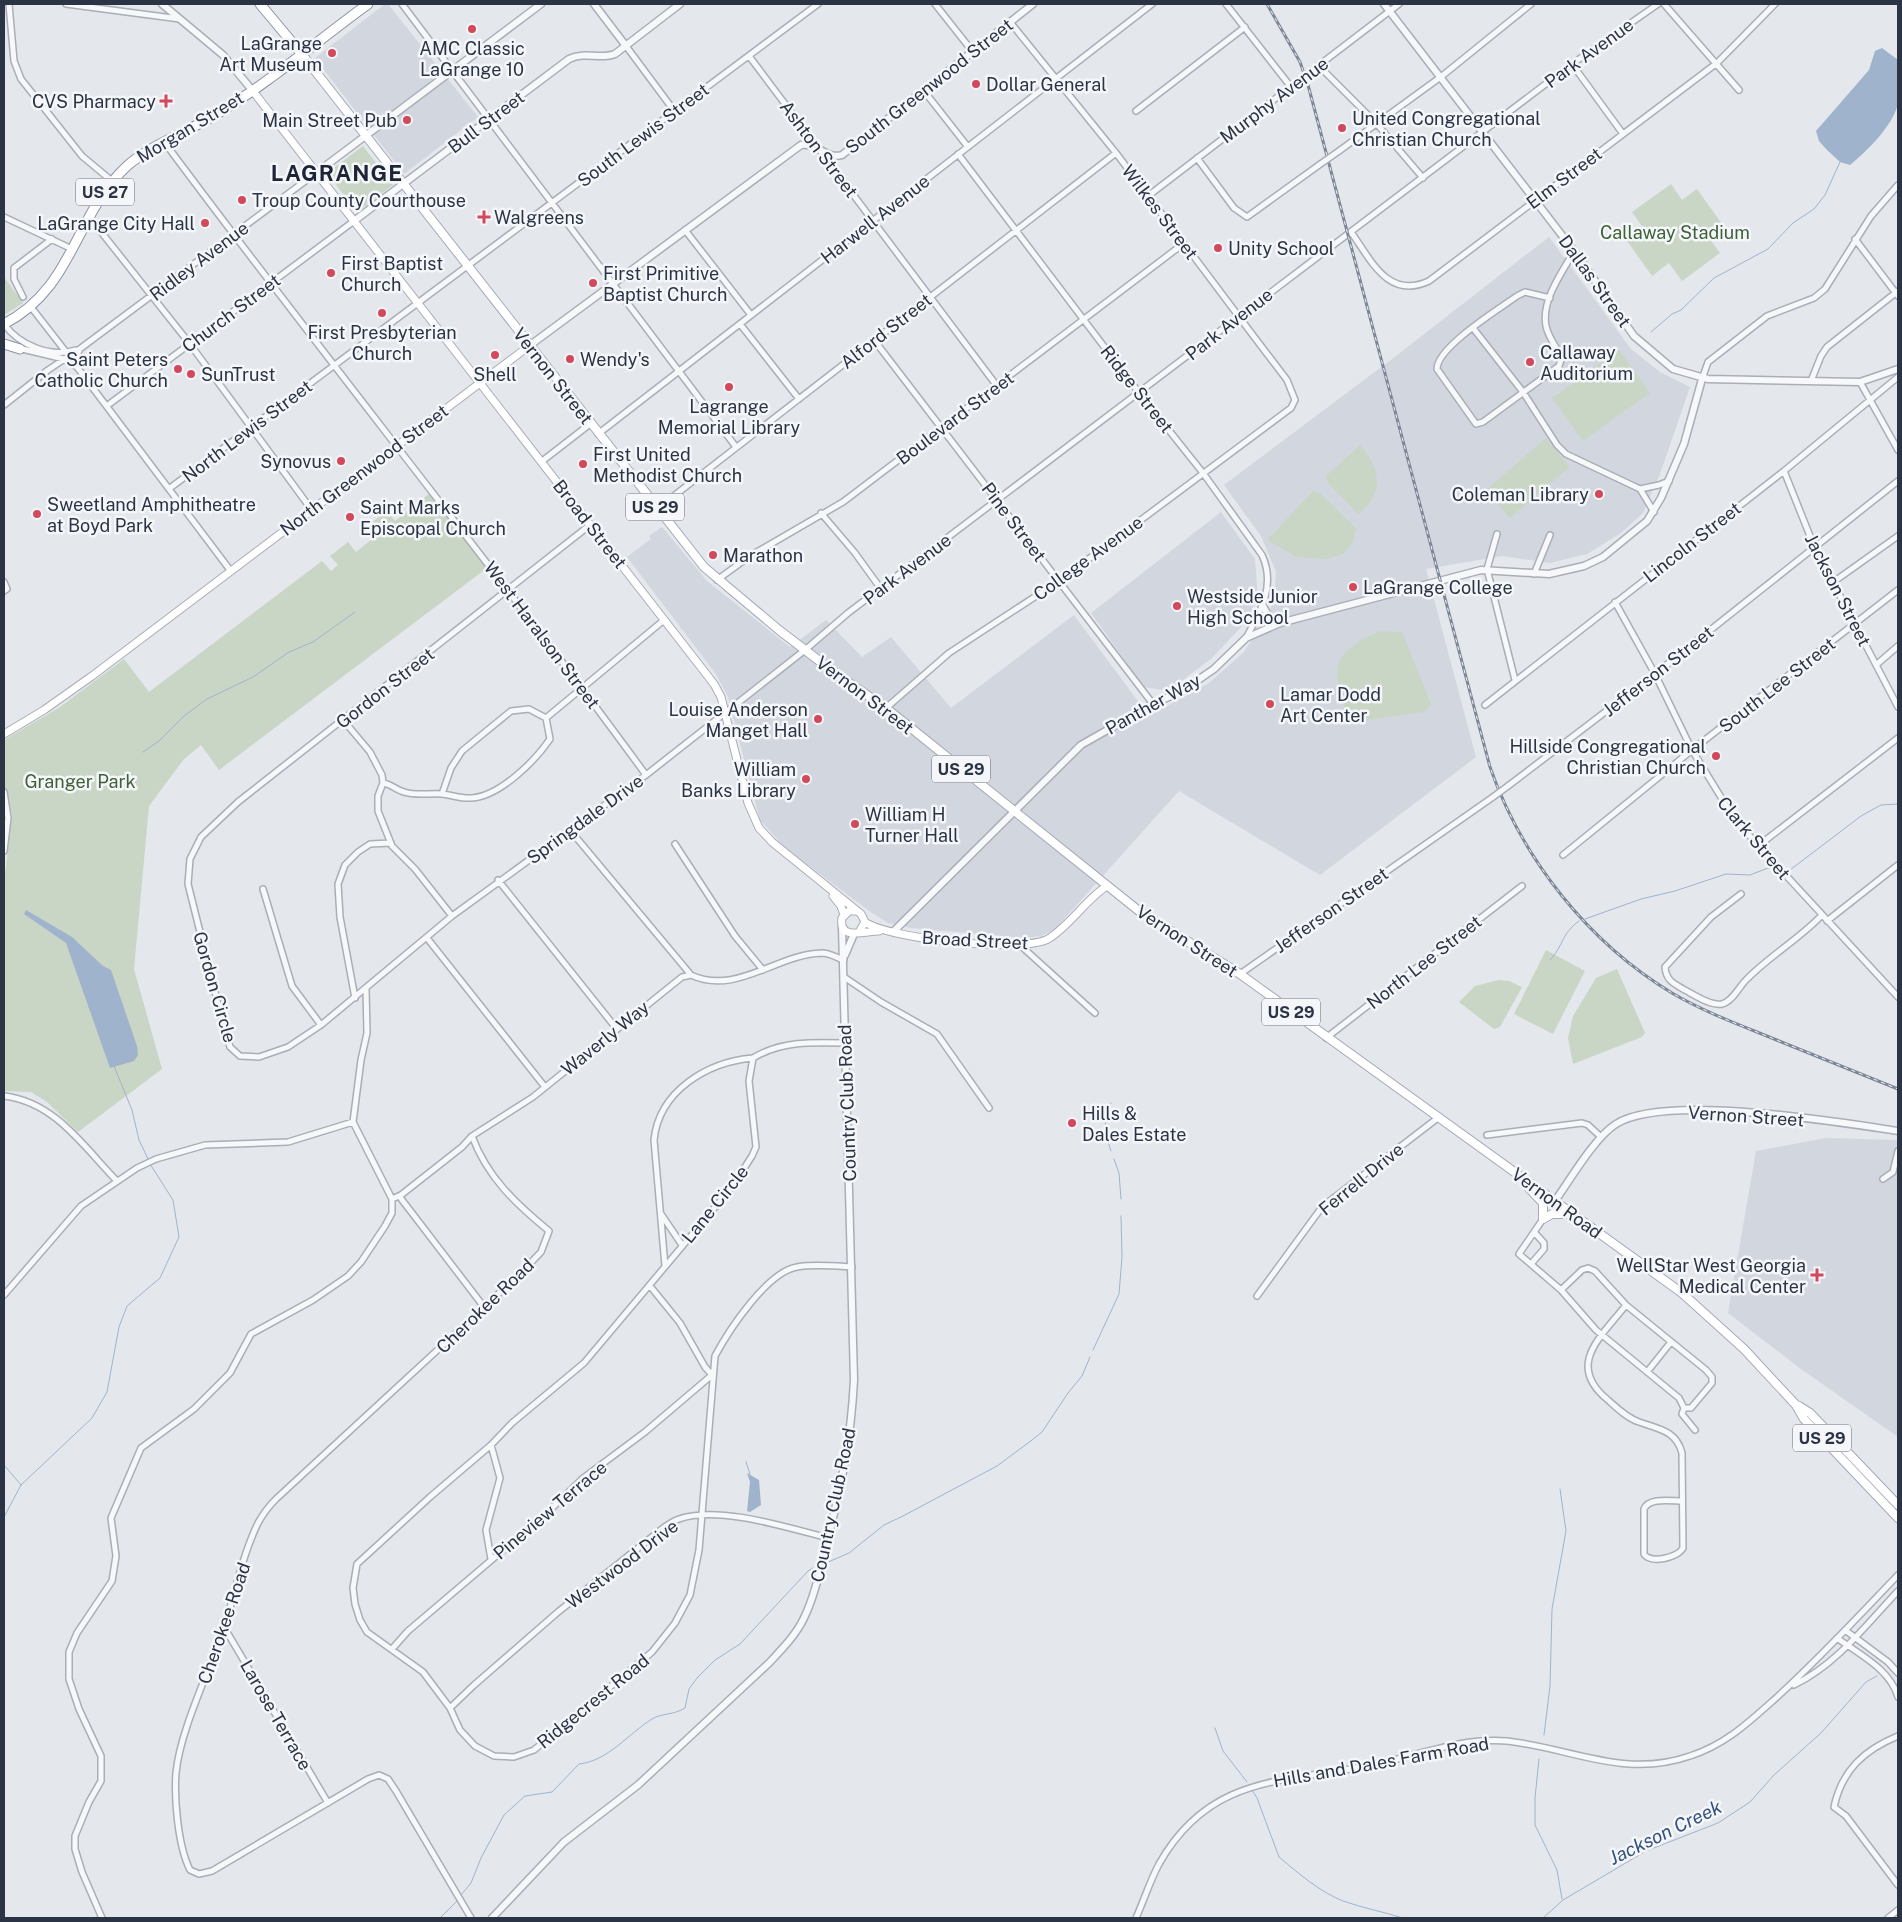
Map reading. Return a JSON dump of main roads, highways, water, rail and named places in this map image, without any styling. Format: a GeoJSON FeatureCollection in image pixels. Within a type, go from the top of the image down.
{"type":"FeatureCollection","features":[{"type":"Feature","properties":{"kind":"highway"},"geometry":{"type":"LineString","coordinates":[[260,4],[301,53]]}},
{"type":"Feature","properties":{"kind":"highway","name":"Morgan Street"},"geometry":{"type":"LineString","coordinates":[[4,324],[31,307],[54,282],[112,181],[133,160],[216,115],[368,4]]}},
{"type":"Feature","properties":{"kind":"highway"},"geometry":{"type":"LineString","coordinates":[[4,344],[20,349]]}},
{"type":"Feature","properties":{"kind":"main road","name":"Vernon Street"},"geometry":{"type":"LineString","coordinates":[[301,53],[697,560],[717,580],[805,650],[886,708],[1139,911],[1240,974],[1326,1038],[1472,1141]]}},
{"type":"Feature","properties":{"kind":"main road","name":"Broad Street"},"geometry":{"type":"LineString","coordinates":[[252,90],[714,684],[721,697],[748,803],[756,824],[767,838],[856,911]]}},
{"type":"Feature","properties":{"kind":"main road","name":"North Greenwood Street"},"geometry":{"type":"LineString","coordinates":[[4,734],[44,710],[92,676],[529,346]]}},
{"type":"Feature","properties":{"kind":"main road","name":"Broad Street"},"geometry":{"type":"LineString","coordinates":[[857,933],[881,930],[937,939],[1020,945],[1037,943],[1053,936],[1096,893],[1107,886]]}},
{"type":"Feature","properties":{"kind":"main road","name":"Broad Street"},"geometry":{"type":"LineString","coordinates":[[827,888],[841,906],[844,915]]}},
{"type":"Feature","properties":{"kind":"main road"},"geometry":{"type":"LineString","coordinates":[[856,911],[861,914],[865,922],[857,933],[849,933],[842,927],[841,921],[844,915],[856,911]]}},
{"type":"Feature","properties":{"kind":"main road","name":"Broad Street"},"geometry":{"type":"LineString","coordinates":[[865,922],[881,930]]}},
{"type":"Feature","properties":{"kind":"main road","name":"Vernon Road"},"geometry":{"type":"LineString","coordinates":[[1472,1141],[1682,1293],[1744,1349],[1796,1405],[1804,1419],[1898,1518]]}},
{"type":"Feature","properties":{"kind":"main road"},"geometry":{"type":"LineString","coordinates":[[1514,1172],[1543,1202],[1543,1219],[1561,1213],[1573,1214]]}},
{"type":"Feature","properties":{"kind":"main road","name":"Vernon Road"},"geometry":{"type":"LineString","coordinates":[[1796,1405],[1810,1414],[1898,1505]]}},
{"type":"Feature","properties":{"kind":"water"},"geometry":{"type":"Polygon","coordinates":[[[1882,48],[1898,60],[1898,103],[1891,120],[1871,145],[1850,165],[1840,162],[1819,141],[1816,131],[1869,70],[1875,51],[1882,48]]]}},
{"type":"Feature","properties":{"kind":"water"},"geometry":{"type":"Polygon","coordinates":[[[26,910],[72,937],[103,966],[111,970],[137,1046],[138,1055],[134,1061],[110,1068],[66,943],[24,914],[26,910]]]}},
{"type":"Feature","properties":{"kind":"water"},"geometry":{"type":"Polygon","coordinates":[[[747,1473],[759,1480],[761,1505],[750,1512],[747,1511],[750,1482],[747,1473]]]}},
{"type":"Feature","properties":{"kind":"waterway"},"geometry":{"type":"LineString","coordinates":[[1651,332],[1672,314],[1681,310],[1714,278],[1768,249],[1793,223],[1814,209],[1825,195],[1840,162]]}},
{"type":"Feature","properties":{"kind":"waterway"},"geometry":{"type":"LineString","coordinates":[[143,752],[159,741],[184,716],[207,699],[253,677],[289,652],[313,642],[355,612]]}},
{"type":"Feature","properties":{"kind":"waterway"},"geometry":{"type":"LineString","coordinates":[[1784,869],[1790,870],[1861,816],[1881,805],[1898,804]]}},
{"type":"Feature","properties":{"kind":"waterway"},"geometry":{"type":"LineString","coordinates":[[1585,919],[1641,899],[1675,891],[1726,874],[1750,875],[1768,868],[1774,868]]}},
{"type":"Feature","properties":{"kind":"waterway"},"geometry":{"type":"LineString","coordinates":[[1550,960],[1569,930],[1579,921]]}},
{"type":"Feature","properties":{"kind":"waterway"},"geometry":{"type":"LineString","coordinates":[[114,1066],[132,1110],[139,1140],[149,1161]]}},
{"type":"Feature","properties":{"kind":"waterway"},"geometry":{"type":"LineString","coordinates":[[1111,1103],[1105,1120],[1111,1151]]}},
{"type":"Feature","properties":{"kind":"waterway"},"geometry":{"type":"LineString","coordinates":[[1114,1159],[1119,1173],[1121,1199]]}},
{"type":"Feature","properties":{"kind":"waterway"},"geometry":{"type":"LineString","coordinates":[[4,1517],[21,1485],[92,1418],[107,1392],[119,1327],[127,1306],[160,1278],[179,1237],[173,1200],[150,1164]]}},
{"type":"Feature","properties":{"kind":"waterway"},"geometry":{"type":"LineString","coordinates":[[1093,1350],[1119,1294],[1122,1257],[1121,1216]]}},
{"type":"Feature","properties":{"kind":"waterway"},"geometry":{"type":"LineString","coordinates":[[826,1563],[849,1553],[884,1525],[997,1466],[1032,1440],[1042,1432],[1068,1393],[1082,1376],[1090,1357]]}},
{"type":"Feature","properties":{"kind":"waterway"},"geometry":{"type":"LineString","coordinates":[[746,1462],[750,1474]]}},
{"type":"Feature","properties":{"kind":"waterway"},"geometry":{"type":"LineString","coordinates":[[4,1465],[21,1485]]}},
{"type":"Feature","properties":{"kind":"waterway"},"geometry":{"type":"LineString","coordinates":[[1544,1735],[1550,1686],[1552,1609],[1566,1531],[1560,1489]]}},
{"type":"Feature","properties":{"kind":"waterway"},"geometry":{"type":"LineString","coordinates":[[461,1895],[471,1883],[481,1858],[504,1815],[525,1796],[552,1792],[579,1764],[589,1762],[609,1752],[652,1719],[685,1708],[689,1689],[697,1678],[715,1660],[740,1644],[808,1571],[813,1568]]}},
{"type":"Feature","properties":{"kind":"waterway","name":"Jackson Creek"},"geometry":{"type":"LineString","coordinates":[[1543,1918],[1563,1900],[1646,1851],[1718,1823],[1750,1802],[1774,1775],[1821,1733],[1866,1682],[1877,1676]]}},
{"type":"Feature","properties":{"kind":"waterway"},"geometry":{"type":"LineString","coordinates":[[1215,1728],[1223,1751],[1247,1782]]}},
{"type":"Feature","properties":{"kind":"waterway"},"geometry":{"type":"LineString","coordinates":[[1539,1759],[1535,1798],[1535,1825],[1557,1870],[1562,1899]]}},
{"type":"Feature","properties":{"kind":"waterway"},"geometry":{"type":"LineString","coordinates":[[1252,1790],[1257,1798],[1279,1857],[1310,1882],[1334,1897],[1403,1918]]}},
{"type":"Feature","properties":{"kind":"waterway"},"geometry":{"type":"LineString","coordinates":[[440,1918],[457,1901]]}},
{"type":"Feature","properties":{"kind":"railway"},"geometry":{"type":"LineString","coordinates":[[1267,4],[1300,62],[1308,85],[1490,767],[1520,834],[1540,866],[1586,924],[1613,950],[1642,973],[1672,993],[1711,1013],[1898,1089]]}},
{"type":"Feature","properties":{"kind":"place","name":"AMC Classic LaGrange 10"},"geometry":{"type":"Point","coordinates":[472,29]}},
{"type":"Feature","properties":{"kind":"place","name":"LaGrange Art Museum"},"geometry":{"type":"Point","coordinates":[332,53]}},
{"type":"Feature","properties":{"kind":"place","name":"Dollar General"},"geometry":{"type":"Point","coordinates":[976,84]}},
{"type":"Feature","properties":{"kind":"place","name":"CVS Pharmacy"},"geometry":{"type":"Point","coordinates":[166,101]}},
{"type":"Feature","properties":{"kind":"place","name":"Main Street Pub"},"geometry":{"type":"Point","coordinates":[407,120]}},
{"type":"Feature","properties":{"kind":"place","name":"United Congregational Christian Church"},"geometry":{"type":"Point","coordinates":[1342,128]}},
{"type":"Feature","properties":{"kind":"place","name":"Troup County Courthouse"},"geometry":{"type":"Point","coordinates":[242,200]}},
{"type":"Feature","properties":{"kind":"place","name":"Walgreens"},"geometry":{"type":"Point","coordinates":[484,217]}},
{"type":"Feature","properties":{"kind":"place","name":"LaGrange City Hall"},"geometry":{"type":"Point","coordinates":[205,223]}},
{"type":"Feature","properties":{"kind":"place","name":"Unity School"},"geometry":{"type":"Point","coordinates":[1218,248]}},
{"type":"Feature","properties":{"kind":"place","name":"First Baptist Church"},"geometry":{"type":"Point","coordinates":[331,273]}},
{"type":"Feature","properties":{"kind":"place","name":"First Primitive Baptist Church"},"geometry":{"type":"Point","coordinates":[593,283]}},
{"type":"Feature","properties":{"kind":"place","name":"First Presbyterian Church"},"geometry":{"type":"Point","coordinates":[382,313]}},
{"type":"Feature","properties":{"kind":"place","name":"Shell"},"geometry":{"type":"Point","coordinates":[495,355]}},
{"type":"Feature","properties":{"kind":"place","name":"Wendy's"},"geometry":{"type":"Point","coordinates":[570,359]}},
{"type":"Feature","properties":{"kind":"place","name":"Callaway Auditorium"},"geometry":{"type":"Point","coordinates":[1530,362]}},
{"type":"Feature","properties":{"kind":"place","name":"Saint Peters Catholic Church"},"geometry":{"type":"Point","coordinates":[178,369]}},
{"type":"Feature","properties":{"kind":"place","name":"SunTrust"},"geometry":{"type":"Point","coordinates":[191,374]}},
{"type":"Feature","properties":{"kind":"place","name":"Lagrange Memorial Library"},"geometry":{"type":"Point","coordinates":[729,387]}},
{"type":"Feature","properties":{"kind":"place","name":"Synovus"},"geometry":{"type":"Point","coordinates":[341,461]}},
{"type":"Feature","properties":{"kind":"place","name":"First United Methodist Church"},"geometry":{"type":"Point","coordinates":[583,464]}},
{"type":"Feature","properties":{"kind":"place","name":"Coleman Library"},"geometry":{"type":"Point","coordinates":[1599,494]}},
{"type":"Feature","properties":{"kind":"place","name":"Sweetland Amphitheatre at Boyd Park"},"geometry":{"type":"Point","coordinates":[37,514]}},
{"type":"Feature","properties":{"kind":"place","name":"Saint Marks Episcopal Church"},"geometry":{"type":"Point","coordinates":[350,517]}},
{"type":"Feature","properties":{"kind":"place","name":"Marathon"},"geometry":{"type":"Point","coordinates":[713,555]}},
{"type":"Feature","properties":{"kind":"place","name":"LaGrange College"},"geometry":{"type":"Point","coordinates":[1353,587]}},
{"type":"Feature","properties":{"kind":"place","name":"Westside Junior High School"},"geometry":{"type":"Point","coordinates":[1177,606]}},
{"type":"Feature","properties":{"kind":"place","name":"Lamar Dodd Art Center"},"geometry":{"type":"Point","coordinates":[1270,704]}},
{"type":"Feature","properties":{"kind":"place","name":"Louise Anderson Manget Hall"},"geometry":{"type":"Point","coordinates":[818,719]}},
{"type":"Feature","properties":{"kind":"place","name":"Hillside Congregational Christian Church"},"geometry":{"type":"Point","coordinates":[1716,756]}},
{"type":"Feature","properties":{"kind":"place","name":"William Banks Library"},"geometry":{"type":"Point","coordinates":[806,779]}},
{"type":"Feature","properties":{"kind":"place","name":"William H Turner Hall"},"geometry":{"type":"Point","coordinates":[855,824]}},
{"type":"Feature","properties":{"kind":"place","name":"Hills & Dales Estate"},"geometry":{"type":"Point","coordinates":[1072,1123]}},
{"type":"Feature","properties":{"kind":"place","name":"WellStar West Georgia Medical Center"},"geometry":{"type":"Point","coordinates":[1817,1275]}},
{"type":"Feature","properties":{"kind":"district","name":"LAGRANGE"},"geometry":{"type":"Point","coordinates":[337,173]}},
{"type":"Feature","properties":{"kind":"park label","name":"Callaway Stadium"},"geometry":{"type":"Point","coordinates":[1675,232]}},
{"type":"Feature","properties":{"kind":"park label","name":"Granger Park"},"geometry":{"type":"Point","coordinates":[80,781]}}]}
